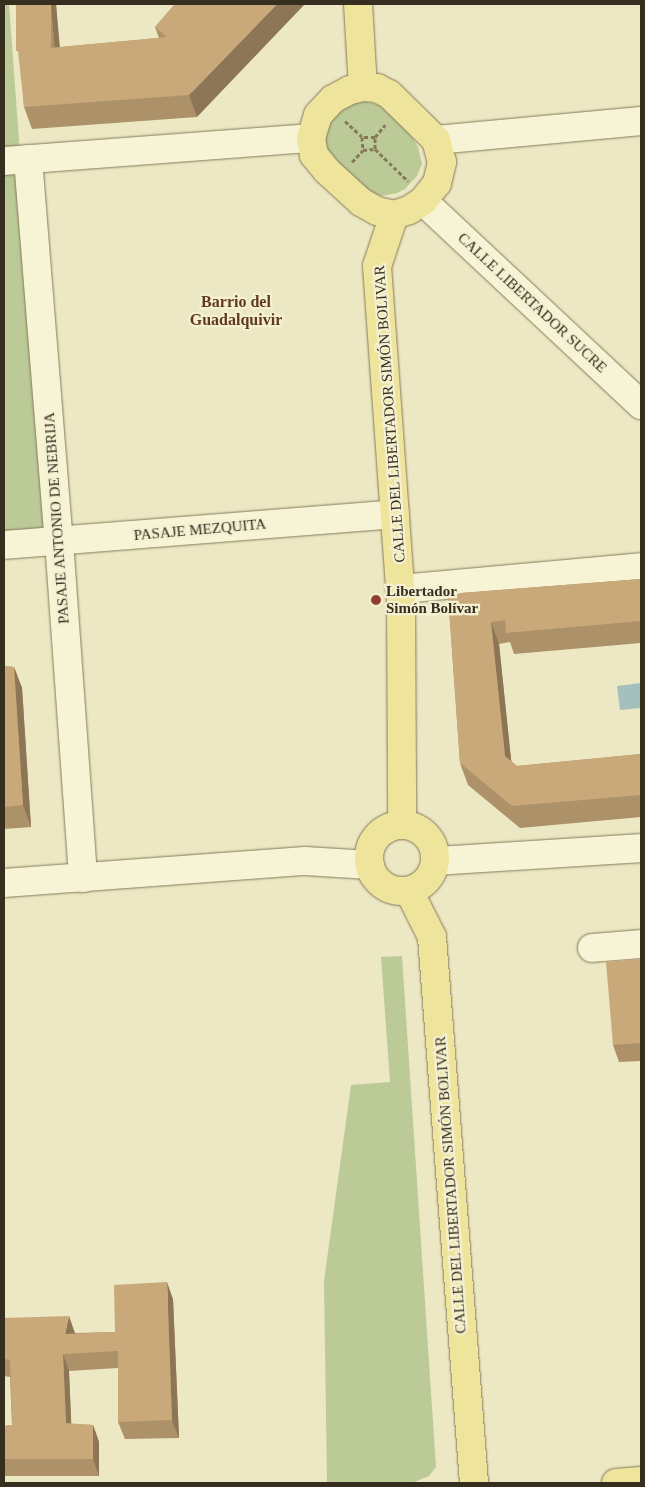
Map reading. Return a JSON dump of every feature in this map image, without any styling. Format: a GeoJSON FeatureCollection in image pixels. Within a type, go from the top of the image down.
{"type":"FeatureCollection","features":[{"type":"Feature","properties":{"kind":"main road"},"geometry":{"type":"LineString","coordinates":[[358,4],[363,86]]}},
{"type":"Feature","properties":{"kind":"main road"},"geometry":{"type":"LineString","coordinates":[[363,86],[377,88],[388,94],[436,140],[442,162],[437,183],[417,192],[409,210],[394,215],[377,211],[361,202],[331,175],[314,155],[311,138],[318,115],[333,99],[363,86]]}},
{"type":"Feature","properties":{"kind":"main road","name":"CALLE DEL LIBERTADOR SIMÓN BOLIVAR"},"geometry":{"type":"LineString","coordinates":[[394,215],[377,266],[401,589],[402,825]]}},
{"type":"Feature","properties":{"kind":"main road"},"geometry":{"type":"LineString","coordinates":[[392,826],[413,826],[423,832],[430,840],[436,861],[433,871],[427,880],[409,891],[388,889],[373,875],[370,865],[371,846],[376,837],[392,826]]}},
{"type":"Feature","properties":{"kind":"main road","name":"CALLE DEL LIBERTADOR SIMÓN BOLIVAR"},"geometry":{"type":"LineString","coordinates":[[409,891],[432,937],[474,1483]]}},
{"type":"Feature","properties":{"kind":"main road"},"geometry":{"type":"LineString","coordinates":[[616,1483],[641,1481]]}},
{"type":"Feature","properties":{"kind":"street"},"geometry":{"type":"LineString","coordinates":[[436,140],[641,121]]}},
{"type":"Feature","properties":{"kind":"street"},"geometry":{"type":"LineString","coordinates":[[16,160],[311,138]]}},
{"type":"Feature","properties":{"kind":"street","name":"PASAJE ANTONIO DE NEBRIJA"},"geometry":{"type":"LineString","coordinates":[[16,160],[59,541],[83,878]]}},
{"type":"Feature","properties":{"kind":"street","name":"CALLE LIBERTADOR SUCRE"},"geometry":{"type":"LineString","coordinates":[[417,192],[641,405]]}},
{"type":"Feature","properties":{"kind":"street","name":"PASAJE MEZQUITA"},"geometry":{"type":"LineString","coordinates":[[4,545],[395,514]]}},
{"type":"Feature","properties":{"kind":"street"},"geometry":{"type":"LineString","coordinates":[[401,589],[641,567]]}},
{"type":"Feature","properties":{"kind":"street"},"geometry":{"type":"LineString","coordinates":[[436,861],[641,848]]}},
{"type":"Feature","properties":{"kind":"street"},"geometry":{"type":"LineString","coordinates":[[4,883],[305,861],[370,865]]}},
{"type":"Feature","properties":{"kind":"street"},"geometry":{"type":"LineString","coordinates":[[592,948],[641,944]]}},
{"type":"Feature","properties":{"kind":"path"},"geometry":{"type":"LineString","coordinates":[[342,118],[362,138],[363,150],[375,149]]}},
{"type":"Feature","properties":{"kind":"path"},"geometry":{"type":"LineString","coordinates":[[362,138],[374,137],[386,124]]}},
{"type":"Feature","properties":{"kind":"path"},"geometry":{"type":"LineString","coordinates":[[374,137],[375,149],[417,192]]}},
{"type":"Feature","properties":{"kind":"green space"},"geometry":{"type":"Polygon","coordinates":[[[4,4],[9,4],[49,549],[4,553],[4,4]]]}},
{"type":"Feature","properties":{"kind":"green space"},"geometry":{"type":"Polygon","coordinates":[[[364,101],[379,105],[409,132],[418,147],[422,164],[417,176],[405,189],[397,193],[381,196],[367,190],[332,159],[326,147],[325,131],[331,118],[350,102],[364,101]]]}},
{"type":"Feature","properties":{"kind":"green space"},"geometry":{"type":"Polygon","coordinates":[[[402,956],[436,1467],[429,1476],[412,1483],[327,1483],[324,1281],[351,1085],[390,1082],[381,957],[402,956]]]}},
{"type":"Feature","properties":{"kind":"water"},"geometry":{"type":"Polygon","coordinates":[[[641,683],[641,708],[620,710],[617,686],[641,683]]]}},
{"type":"Feature","properties":{"kind":"building"},"geometry":{"type":"Polygon","coordinates":[[[16,4],[51,4],[51,51],[16,51],[16,4]]]}},
{"type":"Feature","properties":{"kind":"building"},"geometry":{"type":"Polygon","coordinates":[[[175,4],[277,4],[189,95],[24,107],[18,51],[167,37],[155,27],[175,4]]]}},
{"type":"Feature","properties":{"kind":"building"},"geometry":{"type":"Polygon","coordinates":[[[641,579],[641,621],[506,633],[505,620],[491,622],[505,756],[517,766],[641,754],[641,795],[512,806],[460,763],[448,594],[641,579]]]}},
{"type":"Feature","properties":{"kind":"building"},"geometry":{"type":"Polygon","coordinates":[[[4,666],[14,667],[23,805],[4,807],[4,666]]]}},
{"type":"Feature","properties":{"kind":"building"},"geometry":{"type":"Polygon","coordinates":[[[641,959],[641,1043],[613,1045],[606,962],[641,959]]]}},
{"type":"Feature","properties":{"kind":"building"},"geometry":{"type":"Polygon","coordinates":[[[167,1282],[172,1420],[118,1422],[118,1351],[63,1354],[66,1423],[93,1425],[93,1459],[4,1459],[4,1426],[12,1425],[10,1360],[4,1359],[4,1318],[69,1316],[65,1334],[115,1332],[114,1285],[167,1282]]]}},
{"type":"Feature","properties":{"kind":"place","name":"Libertador Simón Bolívar"},"geometry":{"type":"Point","coordinates":[376,600]}},
{"type":"Feature","properties":{"kind":"district","name":"Barrio del Guadalquivir"},"geometry":{"type":"Point","coordinates":[236,311]}}]}
